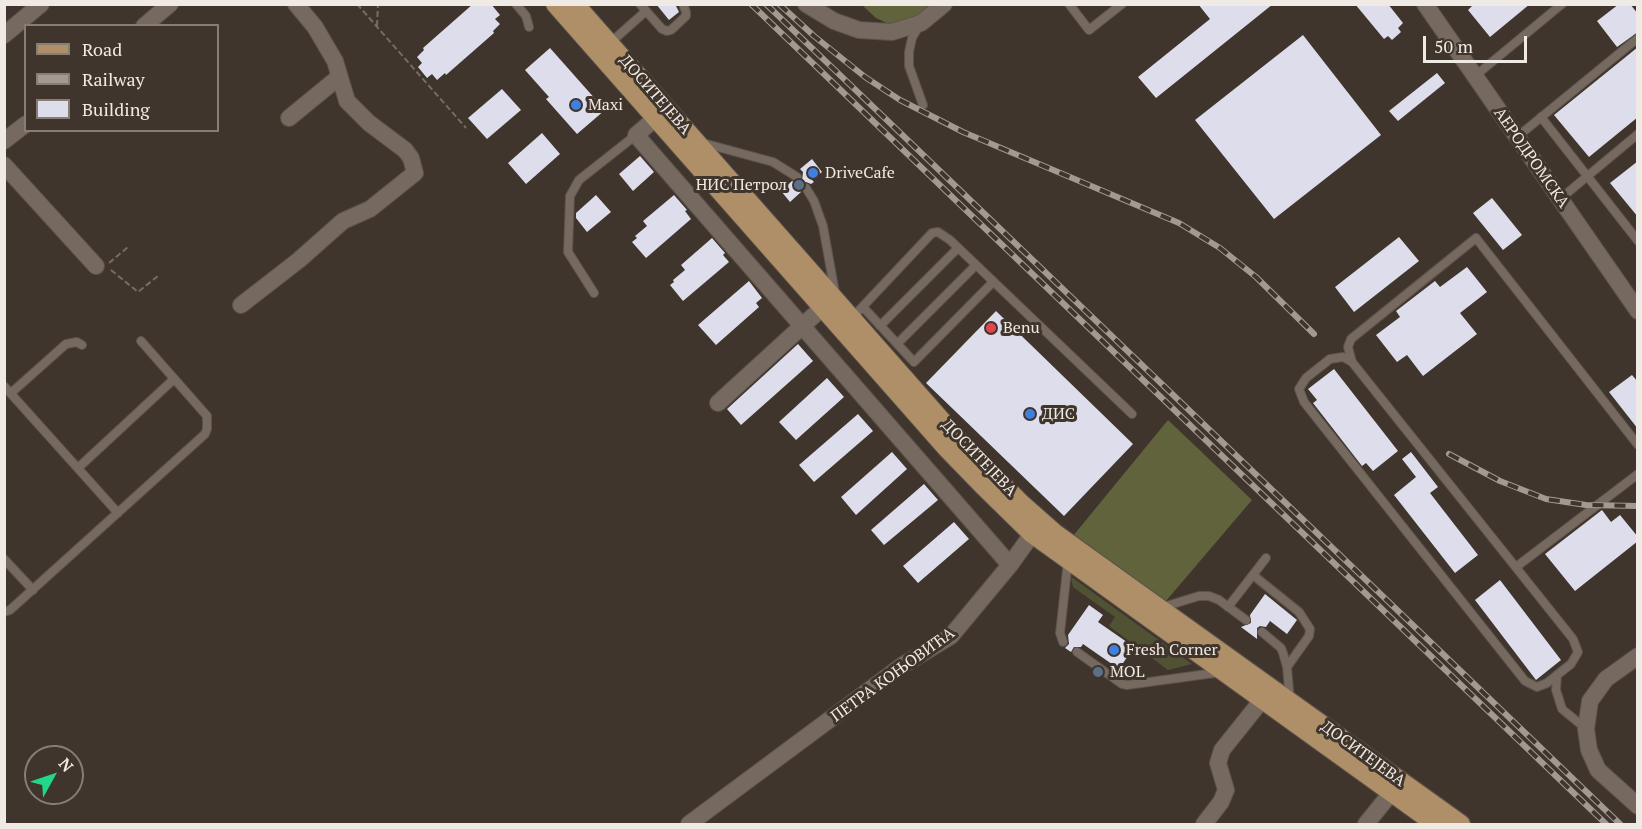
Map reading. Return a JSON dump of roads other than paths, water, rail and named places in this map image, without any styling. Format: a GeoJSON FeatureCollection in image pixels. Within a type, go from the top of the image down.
{"type":"FeatureCollection","features":[{"type":"Feature","properties":{"kind":"main road","name":"ДОСИТЕЈЕВА"},"geometry":{"type":"LineString","coordinates":[[555,4],[661,113],[829,304],[852,318],[947,449],[981,485],[1037,527],[1161,608],[1290,701],[1396,787],[1435,825]]}},
{"type":"Feature","properties":{"kind":"main road","name":"ДОСИТЕЈЕВА"},"geometry":{"type":"LineString","coordinates":[[575,4],[610,44],[661,113],[696,141],[829,304]]}},
{"type":"Feature","properties":{"kind":"main road","name":"ДОСИТЕЈЕВА"},"geometry":{"type":"LineString","coordinates":[[1037,527],[1068,561],[1222,672],[1396,787],[1461,825]]}},
{"type":"Feature","properties":{"kind":"street"},"geometry":{"type":"LineString","coordinates":[[4,35],[41,4]]}},
{"type":"Feature","properties":{"kind":"street"},"geometry":{"type":"LineString","coordinates":[[146,24],[170,4]]}},
{"type":"Feature","properties":{"kind":"street"},"geometry":{"type":"LineString","coordinates":[[241,305],[344,221],[370,209],[415,173],[411,158],[405,150],[369,123],[347,101],[335,61],[315,27],[296,4]]}},
{"type":"Feature","properties":{"kind":"street"},"geometry":{"type":"LineString","coordinates":[[806,4],[834,21],[859,30],[892,32],[921,23],[944,4]]}},
{"type":"Feature","properties":{"kind":"street","name":"АЕРОДРОМСКА"},"geometry":{"type":"LineString","coordinates":[[1425,4],[1638,311]]}},
{"type":"Feature","properties":{"kind":"street"},"geometry":{"type":"LineString","coordinates":[[289,118],[339,77]]}},
{"type":"Feature","properties":{"kind":"street"},"geometry":{"type":"LineString","coordinates":[[661,113],[636,135],[1010,565]]}},
{"type":"Feature","properties":{"kind":"street"},"geometry":{"type":"LineString","coordinates":[[4,141],[24,126]]}},
{"type":"Feature","properties":{"kind":"street"},"geometry":{"type":"LineString","coordinates":[[4,165],[96,266]]}},
{"type":"Feature","properties":{"kind":"street"},"geometry":{"type":"LineString","coordinates":[[718,403],[829,304]]}},
{"type":"Feature","properties":{"kind":"street","name":"ПЕТРА КОЊОВИЋА"},"geometry":{"type":"LineString","coordinates":[[689,825],[903,665],[948,639],[1010,565],[1037,527]]}},
{"type":"Feature","properties":{"kind":"street"},"geometry":{"type":"LineString","coordinates":[[1638,656],[1606,680],[1590,701],[1586,729],[1589,750],[1598,770],[1638,806]]}},
{"type":"Feature","properties":{"kind":"street"},"geometry":{"type":"LineString","coordinates":[[1204,825],[1221,802],[1226,790],[1218,763],[1222,750],[1262,700]]}},
{"type":"Feature","properties":{"kind":"street"},"geometry":{"type":"LineString","coordinates":[[1366,825],[1396,787]]}},
{"type":"Feature","properties":{"kind":"lane"},"geometry":{"type":"LineString","coordinates":[[516,4],[526,16],[529,27]]}},
{"type":"Feature","properties":{"kind":"lane"},"geometry":{"type":"LineString","coordinates":[[610,44],[643,8],[662,29],[671,30],[686,16],[683,4]]}},
{"type":"Feature","properties":{"kind":"lane"},"geometry":{"type":"LineString","coordinates":[[1069,4],[1089,30],[1122,4]]}},
{"type":"Feature","properties":{"kind":"lane"},"geometry":{"type":"LineString","coordinates":[[1475,76],[1562,4]]}},
{"type":"Feature","properties":{"kind":"lane"},"geometry":{"type":"LineString","coordinates":[[921,23],[912,38],[909,66],[923,105]]}},
{"type":"Feature","properties":{"kind":"lane"},"geometry":{"type":"LineString","coordinates":[[1516,137],[1638,38]]}},
{"type":"Feature","properties":{"kind":"lane"},"geometry":{"type":"LineString","coordinates":[[1541,117],[1638,241]]}},
{"type":"Feature","properties":{"kind":"lane"},"geometry":{"type":"LineString","coordinates":[[1560,199],[1638,134]]}},
{"type":"Feature","properties":{"kind":"lane"},"geometry":{"type":"LineString","coordinates":[[594,292],[568,252],[570,196],[579,180],[636,135]]}},
{"type":"Feature","properties":{"kind":"lane"},"geometry":{"type":"LineString","coordinates":[[696,141],[773,162],[797,177]]}},
{"type":"Feature","properties":{"kind":"lane"},"geometry":{"type":"LineString","coordinates":[[806,188],[824,226],[829,304]]}},
{"type":"Feature","properties":{"kind":"lane"},"geometry":{"type":"LineString","coordinates":[[993,282],[915,362],[880,326],[852,318],[932,233],[936,231],[942,233],[1132,414]]}},
{"type":"Feature","properties":{"kind":"lane"},"geometry":{"type":"LineString","coordinates":[[1352,362],[1342,357],[1330,359],[1306,378],[1299,388],[1304,402],[1525,681],[1537,687],[1547,683],[1570,664],[1578,652],[1573,639],[1352,362],[1348,346],[1351,339],[1476,238],[1638,445]]}},
{"type":"Feature","properties":{"kind":"lane"},"geometry":{"type":"LineString","coordinates":[[880,326],[958,248]]}},
{"type":"Feature","properties":{"kind":"lane"},"geometry":{"type":"LineString","coordinates":[[897,344],[976,265]]}},
{"type":"Feature","properties":{"kind":"lane"},"geometry":{"type":"LineString","coordinates":[[4,612],[10,610],[33,590],[205,434],[207,416],[141,341]]}},
{"type":"Feature","properties":{"kind":"lane"},"geometry":{"type":"LineString","coordinates":[[11,393],[66,344],[77,342],[82,345]]}},
{"type":"Feature","properties":{"kind":"lane"},"geometry":{"type":"LineString","coordinates":[[78,468],[174,379]]}},
{"type":"Feature","properties":{"kind":"lane"},"geometry":{"type":"LineString","coordinates":[[4,386],[117,513]]}},
{"type":"Feature","properties":{"kind":"lane"},"geometry":{"type":"LineString","coordinates":[[1516,567],[1638,474]]}},
{"type":"Feature","properties":{"kind":"lane"},"geometry":{"type":"LineString","coordinates":[[1228,607],[1266,558]]}},
{"type":"Feature","properties":{"kind":"lane"},"geometry":{"type":"LineString","coordinates":[[4,559],[33,590]]}},
{"type":"Feature","properties":{"kind":"lane"},"geometry":{"type":"LineString","coordinates":[[1063,642],[1060,633],[1068,561]]}},
{"type":"Feature","properties":{"kind":"lane"},"geometry":{"type":"LineString","coordinates":[[1253,575],[1299,612],[1310,628],[1309,636],[1287,667]]}},
{"type":"Feature","properties":{"kind":"lane"},"geometry":{"type":"LineString","coordinates":[[1161,608],[1199,596],[1209,596],[1246,620]]}},
{"type":"Feature","properties":{"kind":"lane"},"geometry":{"type":"LineString","coordinates":[[1262,632],[1281,648],[1287,667],[1290,701]]}},
{"type":"Feature","properties":{"kind":"lane"},"geometry":{"type":"LineString","coordinates":[[1077,652],[1122,684],[1127,685],[1222,672]]}},
{"type":"Feature","properties":{"kind":"lane"},"geometry":{"type":"LineString","coordinates":[[1557,675],[1556,690],[1562,709],[1586,729]]}},
{"type":"Feature","properties":{"kind":"railway"},"geometry":{"type":"LineString","coordinates":[[751,4],[1606,824]]}},
{"type":"Feature","properties":{"kind":"railway"},"geometry":{"type":"LineString","coordinates":[[766,4],[1620,824]]}},
{"type":"Feature","properties":{"kind":"railway"},"geometry":{"type":"LineString","coordinates":[[779,4],[865,77],[900,100],[963,132],[1179,223],[1220,248],[1256,277],[1314,334]]}},
{"type":"Feature","properties":{"kind":"railway"},"geometry":{"type":"LineString","coordinates":[[1449,454],[1500,481],[1546,499],[1586,505],[1638,506]]}},
{"type":"Feature","properties":{"kind":"place","name":"Maxi"},"geometry":{"type":"Point","coordinates":[576,105]}},
{"type":"Feature","properties":{"kind":"place","name":"DriveCafe"},"geometry":{"type":"Point","coordinates":[813,173]}},
{"type":"Feature","properties":{"kind":"place","name":"НИС Петрол"},"geometry":{"type":"Point","coordinates":[799,185]}},
{"type":"Feature","properties":{"kind":"place","name":"Benu"},"geometry":{"type":"Point","coordinates":[991,328]}},
{"type":"Feature","properties":{"kind":"place","name":"ДИС"},"geometry":{"type":"Point","coordinates":[1030,414]}},
{"type":"Feature","properties":{"kind":"place","name":"Fresh Corner"},"geometry":{"type":"Point","coordinates":[1114,650]}},
{"type":"Feature","properties":{"kind":"place","name":"MOL"},"geometry":{"type":"Point","coordinates":[1098,672]}}]}
